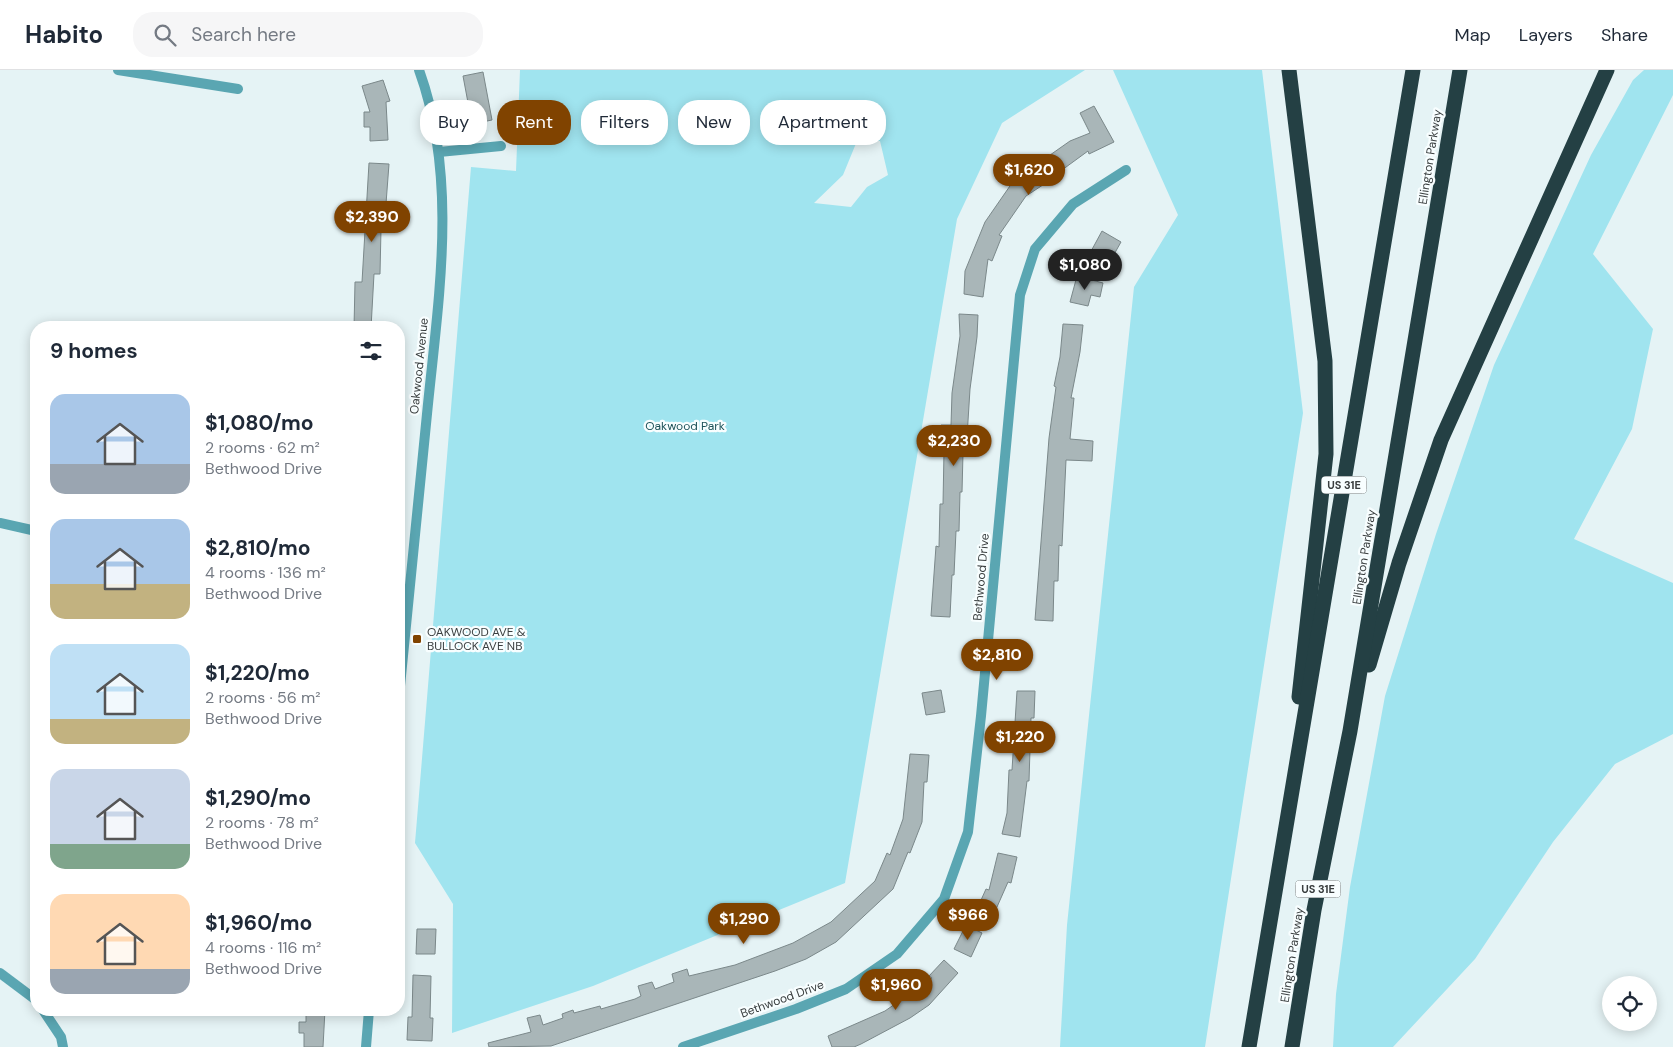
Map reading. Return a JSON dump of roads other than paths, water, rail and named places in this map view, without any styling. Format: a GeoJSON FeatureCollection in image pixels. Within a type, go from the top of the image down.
{"type":"FeatureCollection","features":[{"type":"Feature","properties":{"kind":"highway"},"geometry":{"type":"LineString","coordinates":[[1274,900],[1326,454],[1325,361],[1289,70]]}},
{"type":"Feature","properties":{"kind":"highway","name":"Ellington Parkway"},"geometry":{"type":"LineString","coordinates":[[1249,1047],[1413,70]]}},
{"type":"Feature","properties":{"kind":"highway","name":"Ellington Parkway"},"geometry":{"type":"LineString","coordinates":[[1292,1047],[1314,910],[1350,731],[1460,70]]}},
{"type":"Feature","properties":{"kind":"highway"},"geometry":{"type":"LineString","coordinates":[[1350,731],[1398,563],[1441,440],[1607,70]]}},
{"type":"Feature","properties":{"kind":"street"},"geometry":{"type":"LineString","coordinates":[[118,70],[238,89]]}},
{"type":"Feature","properties":{"kind":"street","name":"Oakwood Avenue"},"geometry":{"type":"LineString","coordinates":[[405,585],[440,279],[442,206],[439,152],[425,86],[419,70]]}},
{"type":"Feature","properties":{"kind":"street"},"geometry":{"type":"LineString","coordinates":[[439,152],[501,146]]}},
{"type":"Feature","properties":{"kind":"street","name":"Bethwood Drive"},"geometry":{"type":"LineString","coordinates":[[683,1047],[796,1009],[846,989],[897,954],[944,899],[968,832],[982,716],[1020,295],[1035,249],[1073,204],[1126,170]]}},
{"type":"Feature","properties":{"kind":"street"},"geometry":{"type":"LineString","coordinates":[[0,523],[30,530]]}},
{"type":"Feature","properties":{"kind":"street"},"geometry":{"type":"LineString","coordinates":[[0,973],[30,996]]}},
{"type":"Feature","properties":{"kind":"street"},"geometry":{"type":"LineString","coordinates":[[47,1016],[61,1037],[63,1047]]}},
{"type":"Feature","properties":{"kind":"street"},"geometry":{"type":"LineString","coordinates":[[366,1047],[369,1016]]}},
{"type":"Feature","properties":{"kind":"place","name":"OAKWOOD AVE & BULLOCK AVE NB"},"geometry":{"type":"Point","coordinates":[417,639]}},
{"type":"Feature","properties":{"kind":"park label","name":"Oakwood Park"},"geometry":{"type":"Point","coordinates":[685,426]}}]}
